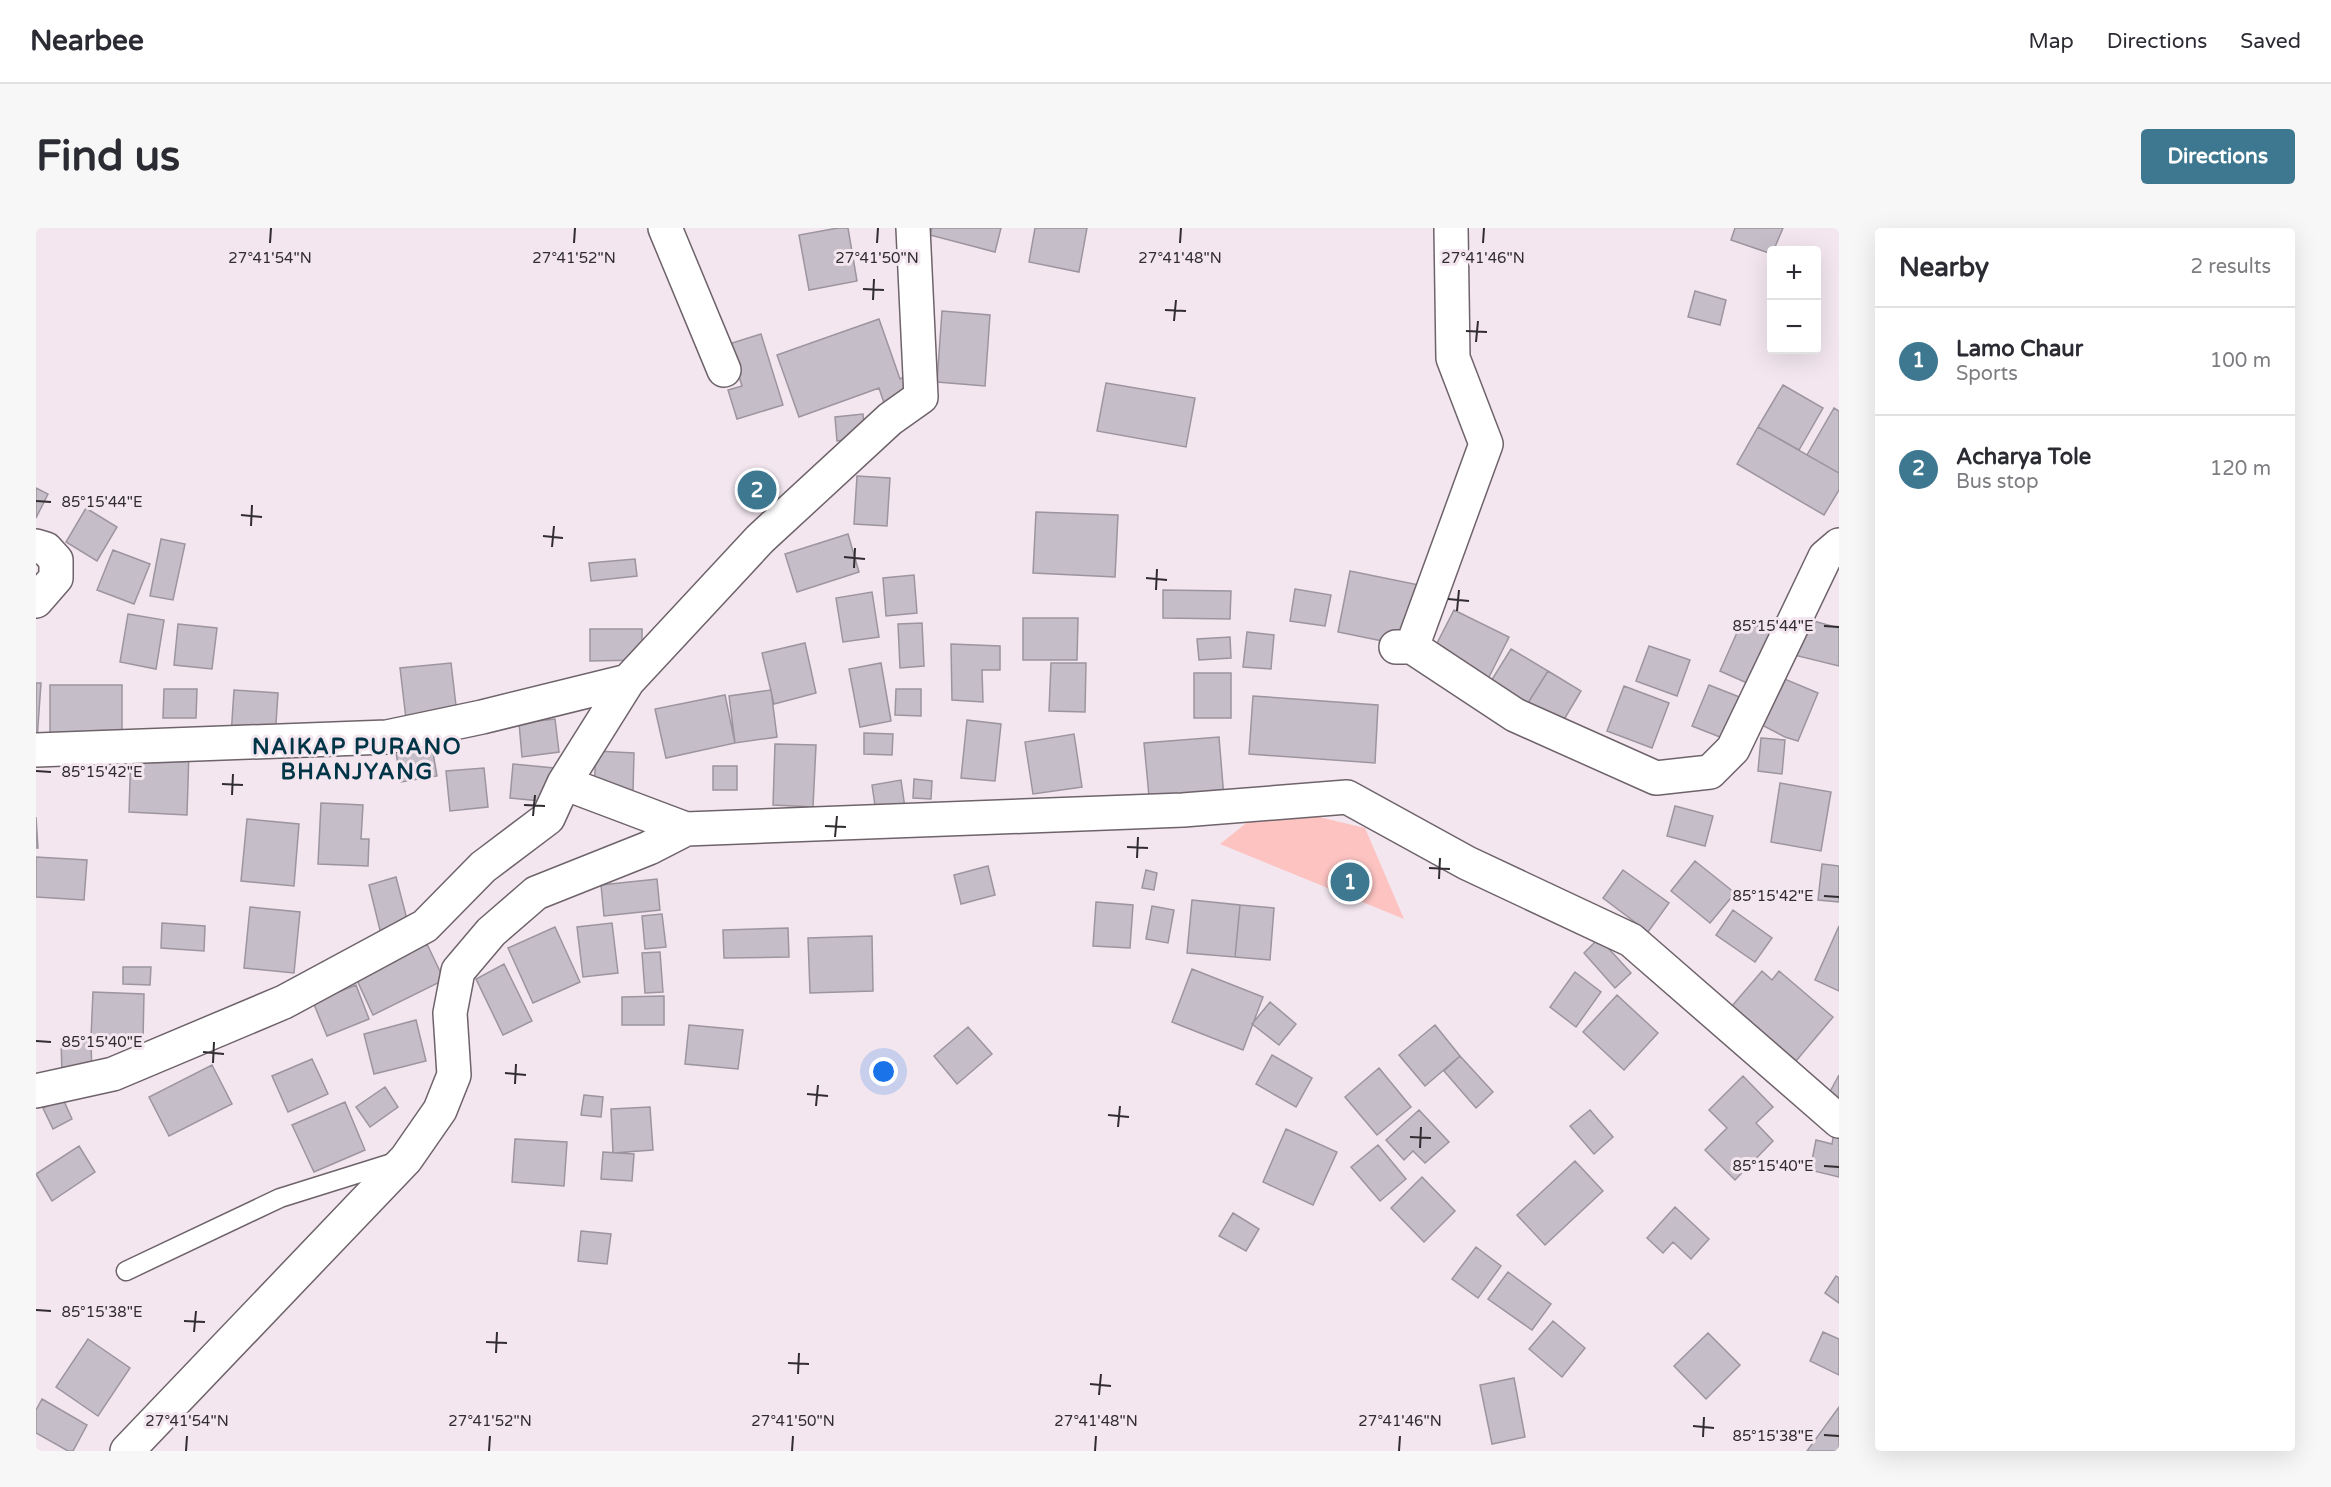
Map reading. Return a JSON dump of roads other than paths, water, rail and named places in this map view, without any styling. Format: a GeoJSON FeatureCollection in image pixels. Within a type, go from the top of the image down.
{"type":"FeatureCollection","features":[{"type":"Feature","properties":{"kind":"street"},"geometry":{"type":"LineString","coordinates":[[665,228],[724,370]]}},
{"type":"Feature","properties":{"kind":"street"},"geometry":{"type":"LineString","coordinates":[[36,1091],[112,1074],[284,1002],[425,926],[483,867],[548,818],[564,783],[628,681],[760,539],[890,419],[921,397],[914,228]]}},
{"type":"Feature","properties":{"kind":"street"},"geometry":{"type":"LineString","coordinates":[[1451,228],[1453,358],[1486,444],[1404,647],[1515,715],[1656,778],[1710,772],[1733,749],[1825,557],[1839,545]]}},
{"type":"Feature","properties":{"kind":"street"},"geometry":{"type":"LineString","coordinates":[[36,546],[46,549],[56,560],[56,578],[36,601]]}},
{"type":"Feature","properties":{"kind":"street"},"geometry":{"type":"LineString","coordinates":[[36,750],[387,737],[482,717],[628,681]]}},
{"type":"Feature","properties":{"kind":"street"},"geometry":{"type":"LineString","coordinates":[[564,783],[686,829],[1171,811],[1347,797],[1467,863],[1631,940],[1839,1121]]}},
{"type":"Feature","properties":{"kind":"street"},"geometry":{"type":"LineString","coordinates":[[127,1451],[406,1159],[440,1110],[454,1075],[450,1013],[458,971],[491,932],[536,893],[649,848],[686,829]]}},
{"type":"Feature","properties":{"kind":"lane"},"geometry":{"type":"LineString","coordinates":[[126,1271],[280,1198],[406,1159]]}},
{"type":"Feature","properties":{"kind":"place","name":"Acharya Tole"},"geometry":{"type":"Point","coordinates":[757,490]}},
{"type":"Feature","properties":{"kind":"place","name":"Lamo Chaur"},"geometry":{"type":"Point","coordinates":[1350,882]}},
{"type":"Feature","properties":{"kind":"district","name":"NAIKAP PURANO BHANJYANG"},"geometry":{"type":"Point","coordinates":[357,758]}}]}
